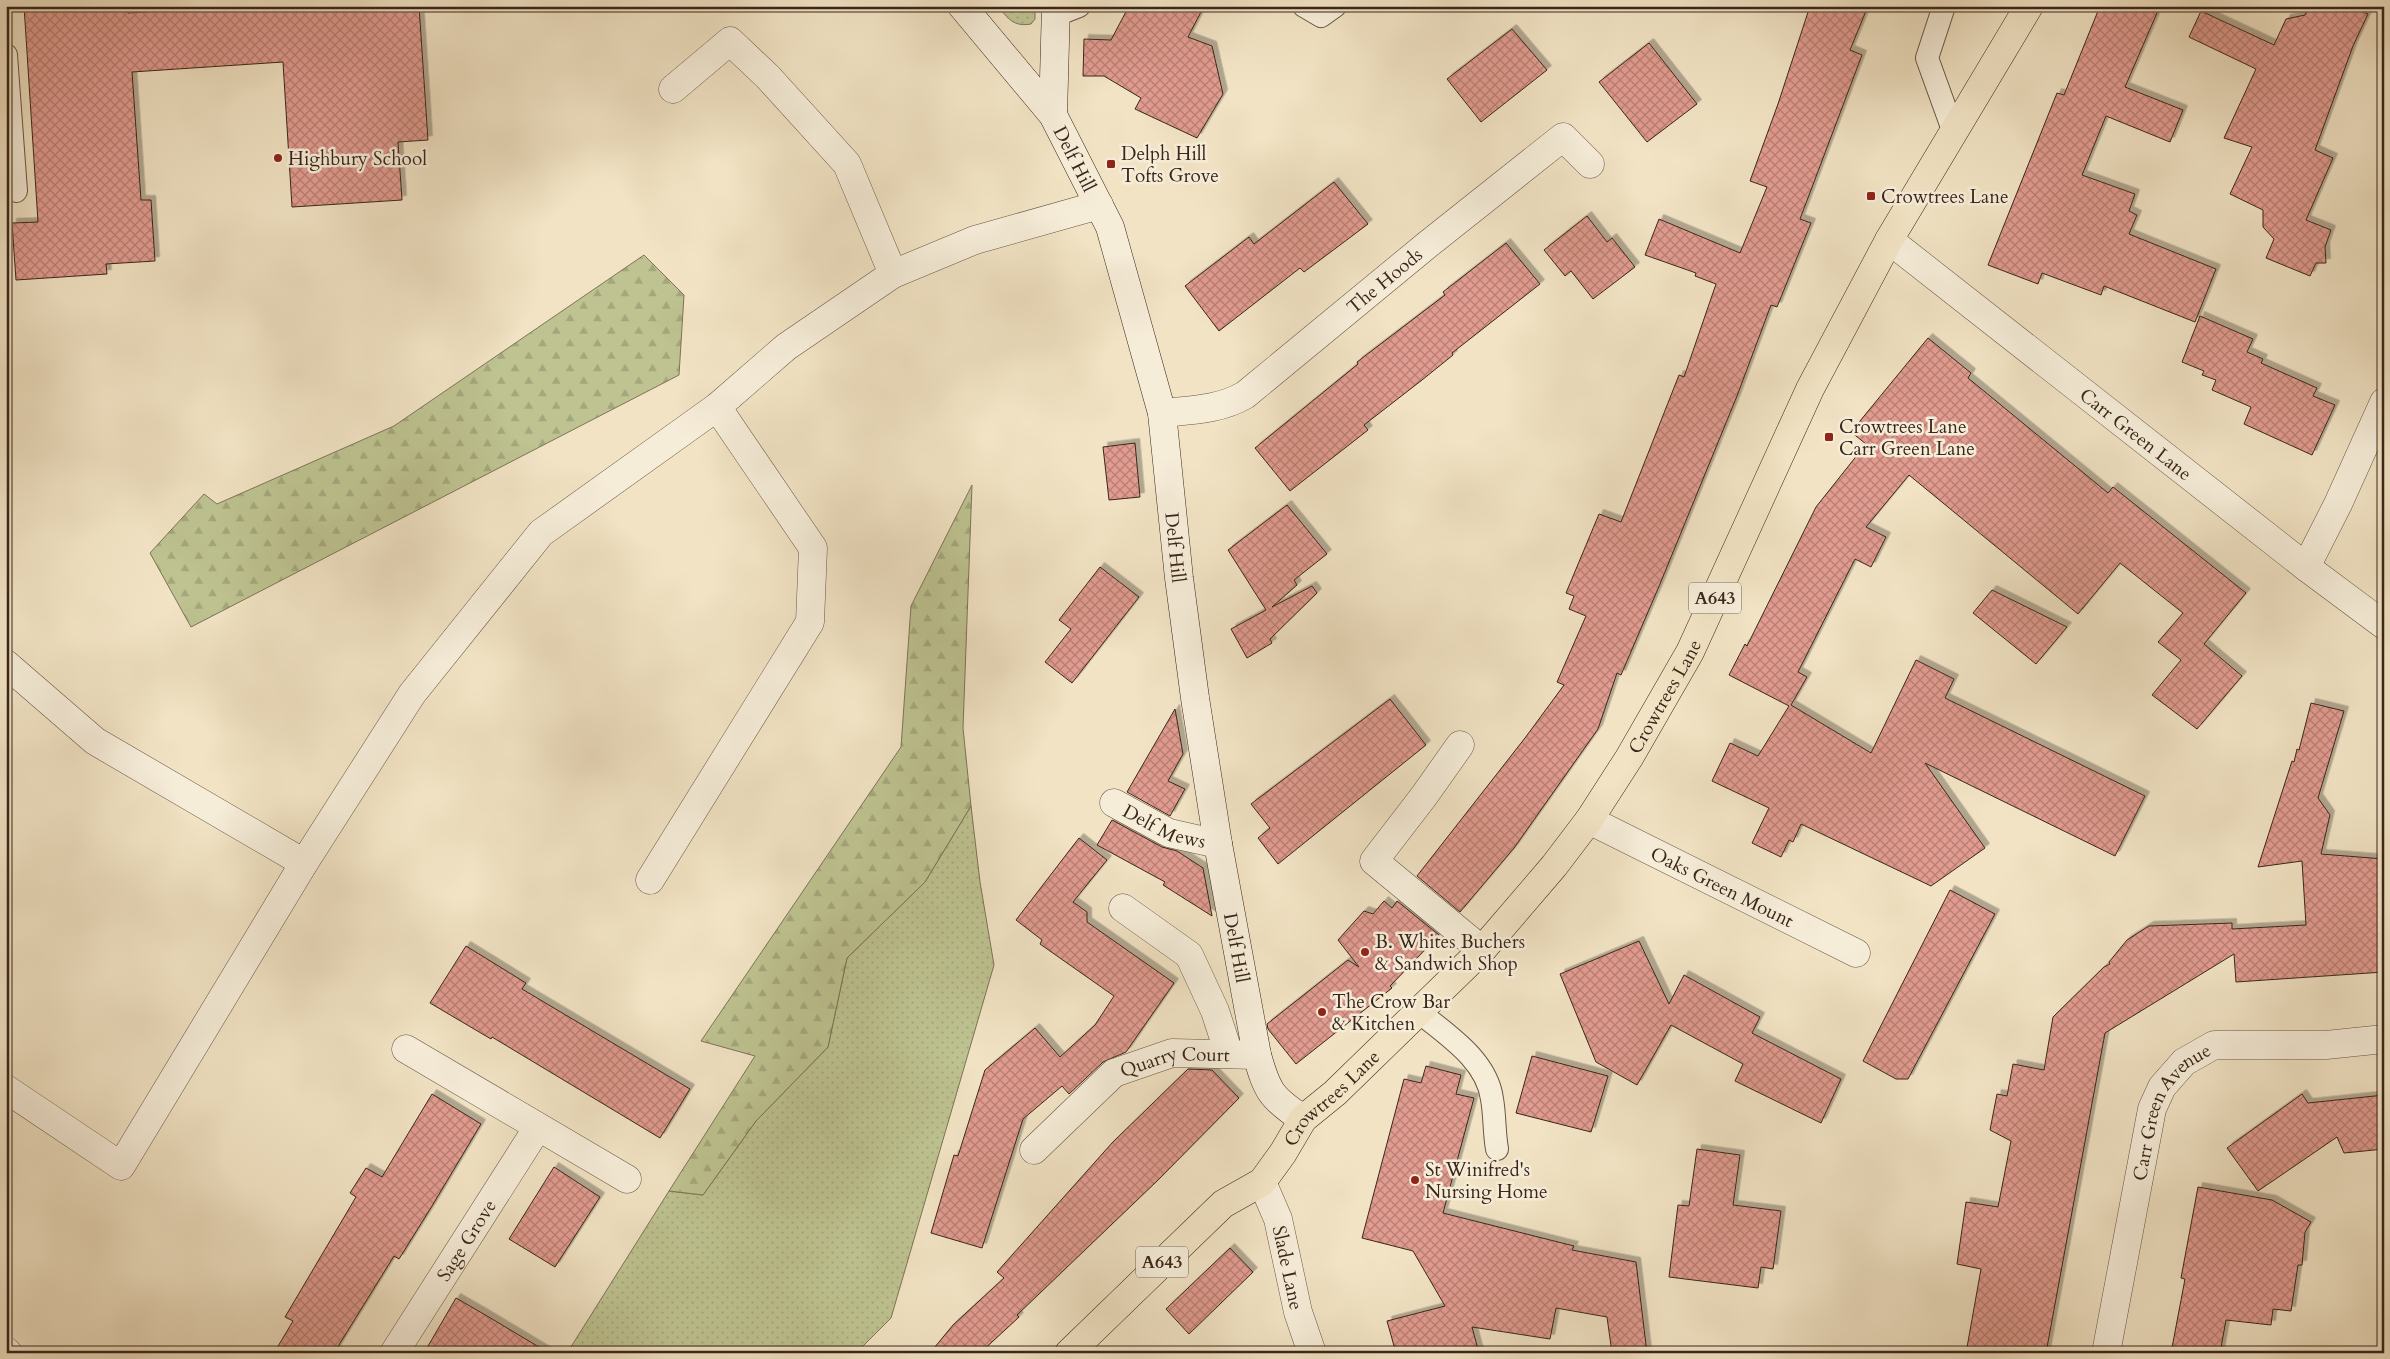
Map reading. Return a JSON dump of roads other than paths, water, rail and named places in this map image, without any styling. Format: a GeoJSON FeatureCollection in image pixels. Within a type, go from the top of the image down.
{"type":"FeatureCollection","features":[{"type":"Feature","properties":{"kind":"main road","name":"Crowtrees Lane"},"geometry":{"type":"LineString","coordinates":[[1262,1182],[1283,1153],[1303,1119],[1335,1092],[1482,950],[1554,866],[1589,820],[1629,758],[1690,652],[1810,389],[1889,240],[1953,130],[2030,6]]}},
{"type":"Feature","properties":{"kind":"main road","name":"A643"},"geometry":{"type":"LineString","coordinates":[[1069,1353],[1223,1204],[1262,1182]]}},
{"type":"Feature","properties":{"kind":"street","name":"Delf Hill"},"geometry":{"type":"LineString","coordinates":[[962,6],[1053,114],[1110,227],[1162,413],[1181,597],[1218,844],[1257,1054],[1262,1073],[1277,1102],[1303,1119]]}},
{"type":"Feature","properties":{"kind":"street"},"geometry":{"type":"LineString","coordinates":[[1053,114],[1064,9]]}},
{"type":"Feature","properties":{"kind":"street"},"geometry":{"type":"LineString","coordinates":[[674,89],[730,40],[768,77],[847,164],[893,274]]}},
{"type":"Feature","properties":{"kind":"street","name":"The Hoods"},"geometry":{"type":"LineString","coordinates":[[1162,413],[1218,407],[1232,403],[1245,395],[1427,245],[1563,137],[1590,164]]}},
{"type":"Feature","properties":{"kind":"street"},"geometry":{"type":"LineString","coordinates":[[6,1089],[121,1166],[304,863],[412,694],[541,533],[717,407],[786,347],[893,274],[975,240],[1099,205]]}},
{"type":"Feature","properties":{"kind":"street","name":"Carr Green Lane"},"geometry":{"type":"LineString","coordinates":[[1889,240],[2384,625]]}},
{"type":"Feature","properties":{"kind":"street"},"geometry":{"type":"LineString","coordinates":[[2306,566],[2338,504],[2384,402]]}},
{"type":"Feature","properties":{"kind":"street"},"geometry":{"type":"LineString","coordinates":[[650,880],[810,622],[813,548],[717,407]]}},
{"type":"Feature","properties":{"kind":"street"},"geometry":{"type":"LineString","coordinates":[[6,664],[95,741],[304,863]]}},
{"type":"Feature","properties":{"kind":"street"},"geometry":{"type":"LineString","coordinates":[[1460,745],[1374,861],[1482,950]]}},
{"type":"Feature","properties":{"kind":"street","name":"Delf Mews"},"geometry":{"type":"LineString","coordinates":[[1114,803],[1169,833],[1218,844]]}},
{"type":"Feature","properties":{"kind":"street","name":"Oaks Green Mount"},"geometry":{"type":"LineString","coordinates":[[1589,820],[1856,953]]}},
{"type":"Feature","properties":{"kind":"street"},"geometry":{"type":"LineString","coordinates":[[1123,908],[1189,955],[1215,1011],[1229,1054]]}},
{"type":"Feature","properties":{"kind":"street","name":"Carr Green Avenue"},"geometry":{"type":"LineString","coordinates":[[2106,1353],[2152,1109],[2162,1087],[2184,1062],[2214,1045],[2326,1045],[2384,1039]]}},
{"type":"Feature","properties":{"kind":"street"},"geometry":{"type":"LineString","coordinates":[[406,1049],[627,1179]]}},
{"type":"Feature","properties":{"kind":"street","name":"Quarry Court"},"geometry":{"type":"LineString","coordinates":[[1034,1150],[1114,1073],[1172,1052],[1257,1054]]}},
{"type":"Feature","properties":{"kind":"street","name":"Sage Grove"},"geometry":{"type":"LineString","coordinates":[[394,1353],[538,1127]]}},
{"type":"Feature","properties":{"kind":"street","name":"Slade Lane"},"geometry":{"type":"LineString","coordinates":[[1262,1182],[1278,1219],[1298,1312],[1312,1353]]}},
{"type":"Feature","properties":{"kind":"lane"},"geometry":{"type":"LineString","coordinates":[[1304,6],[1321,16],[1334,6]]}},
{"type":"Feature","properties":{"kind":"lane"},"geometry":{"type":"LineString","coordinates":[[1944,6],[1927,58],[1953,130]]}},
{"type":"Feature","properties":{"kind":"lane"},"geometry":{"type":"LineString","coordinates":[[6,56],[16,191]]}},
{"type":"Feature","properties":{"kind":"lane"},"geometry":{"type":"LineString","coordinates":[[1419,1012],[1464,1050],[1483,1070],[1492,1097],[1497,1149]]}},
{"type":"Feature","properties":{"kind":"place","name":"Highbury School"},"geometry":{"type":"Point","coordinates":[278,158]}},
{"type":"Feature","properties":{"kind":"place","name":"Delph Hill Tofts Grove"},"geometry":{"type":"Point","coordinates":[1111,164]}},
{"type":"Feature","properties":{"kind":"place","name":"Crowtrees Lane"},"geometry":{"type":"Point","coordinates":[1871,196]}},
{"type":"Feature","properties":{"kind":"place","name":"Crowtrees Lane Carr Green Lane"},"geometry":{"type":"Point","coordinates":[1829,437]}},
{"type":"Feature","properties":{"kind":"place","name":"B. Whites Buchers & Sandwich Shop"},"geometry":{"type":"Point","coordinates":[1365,952]}},
{"type":"Feature","properties":{"kind":"place","name":"The Crow Bar & Kitchen"},"geometry":{"type":"Point","coordinates":[1322,1012]}},
{"type":"Feature","properties":{"kind":"place","name":"St Winifred's Nursing Home"},"geometry":{"type":"Point","coordinates":[1415,1180]}}]}
